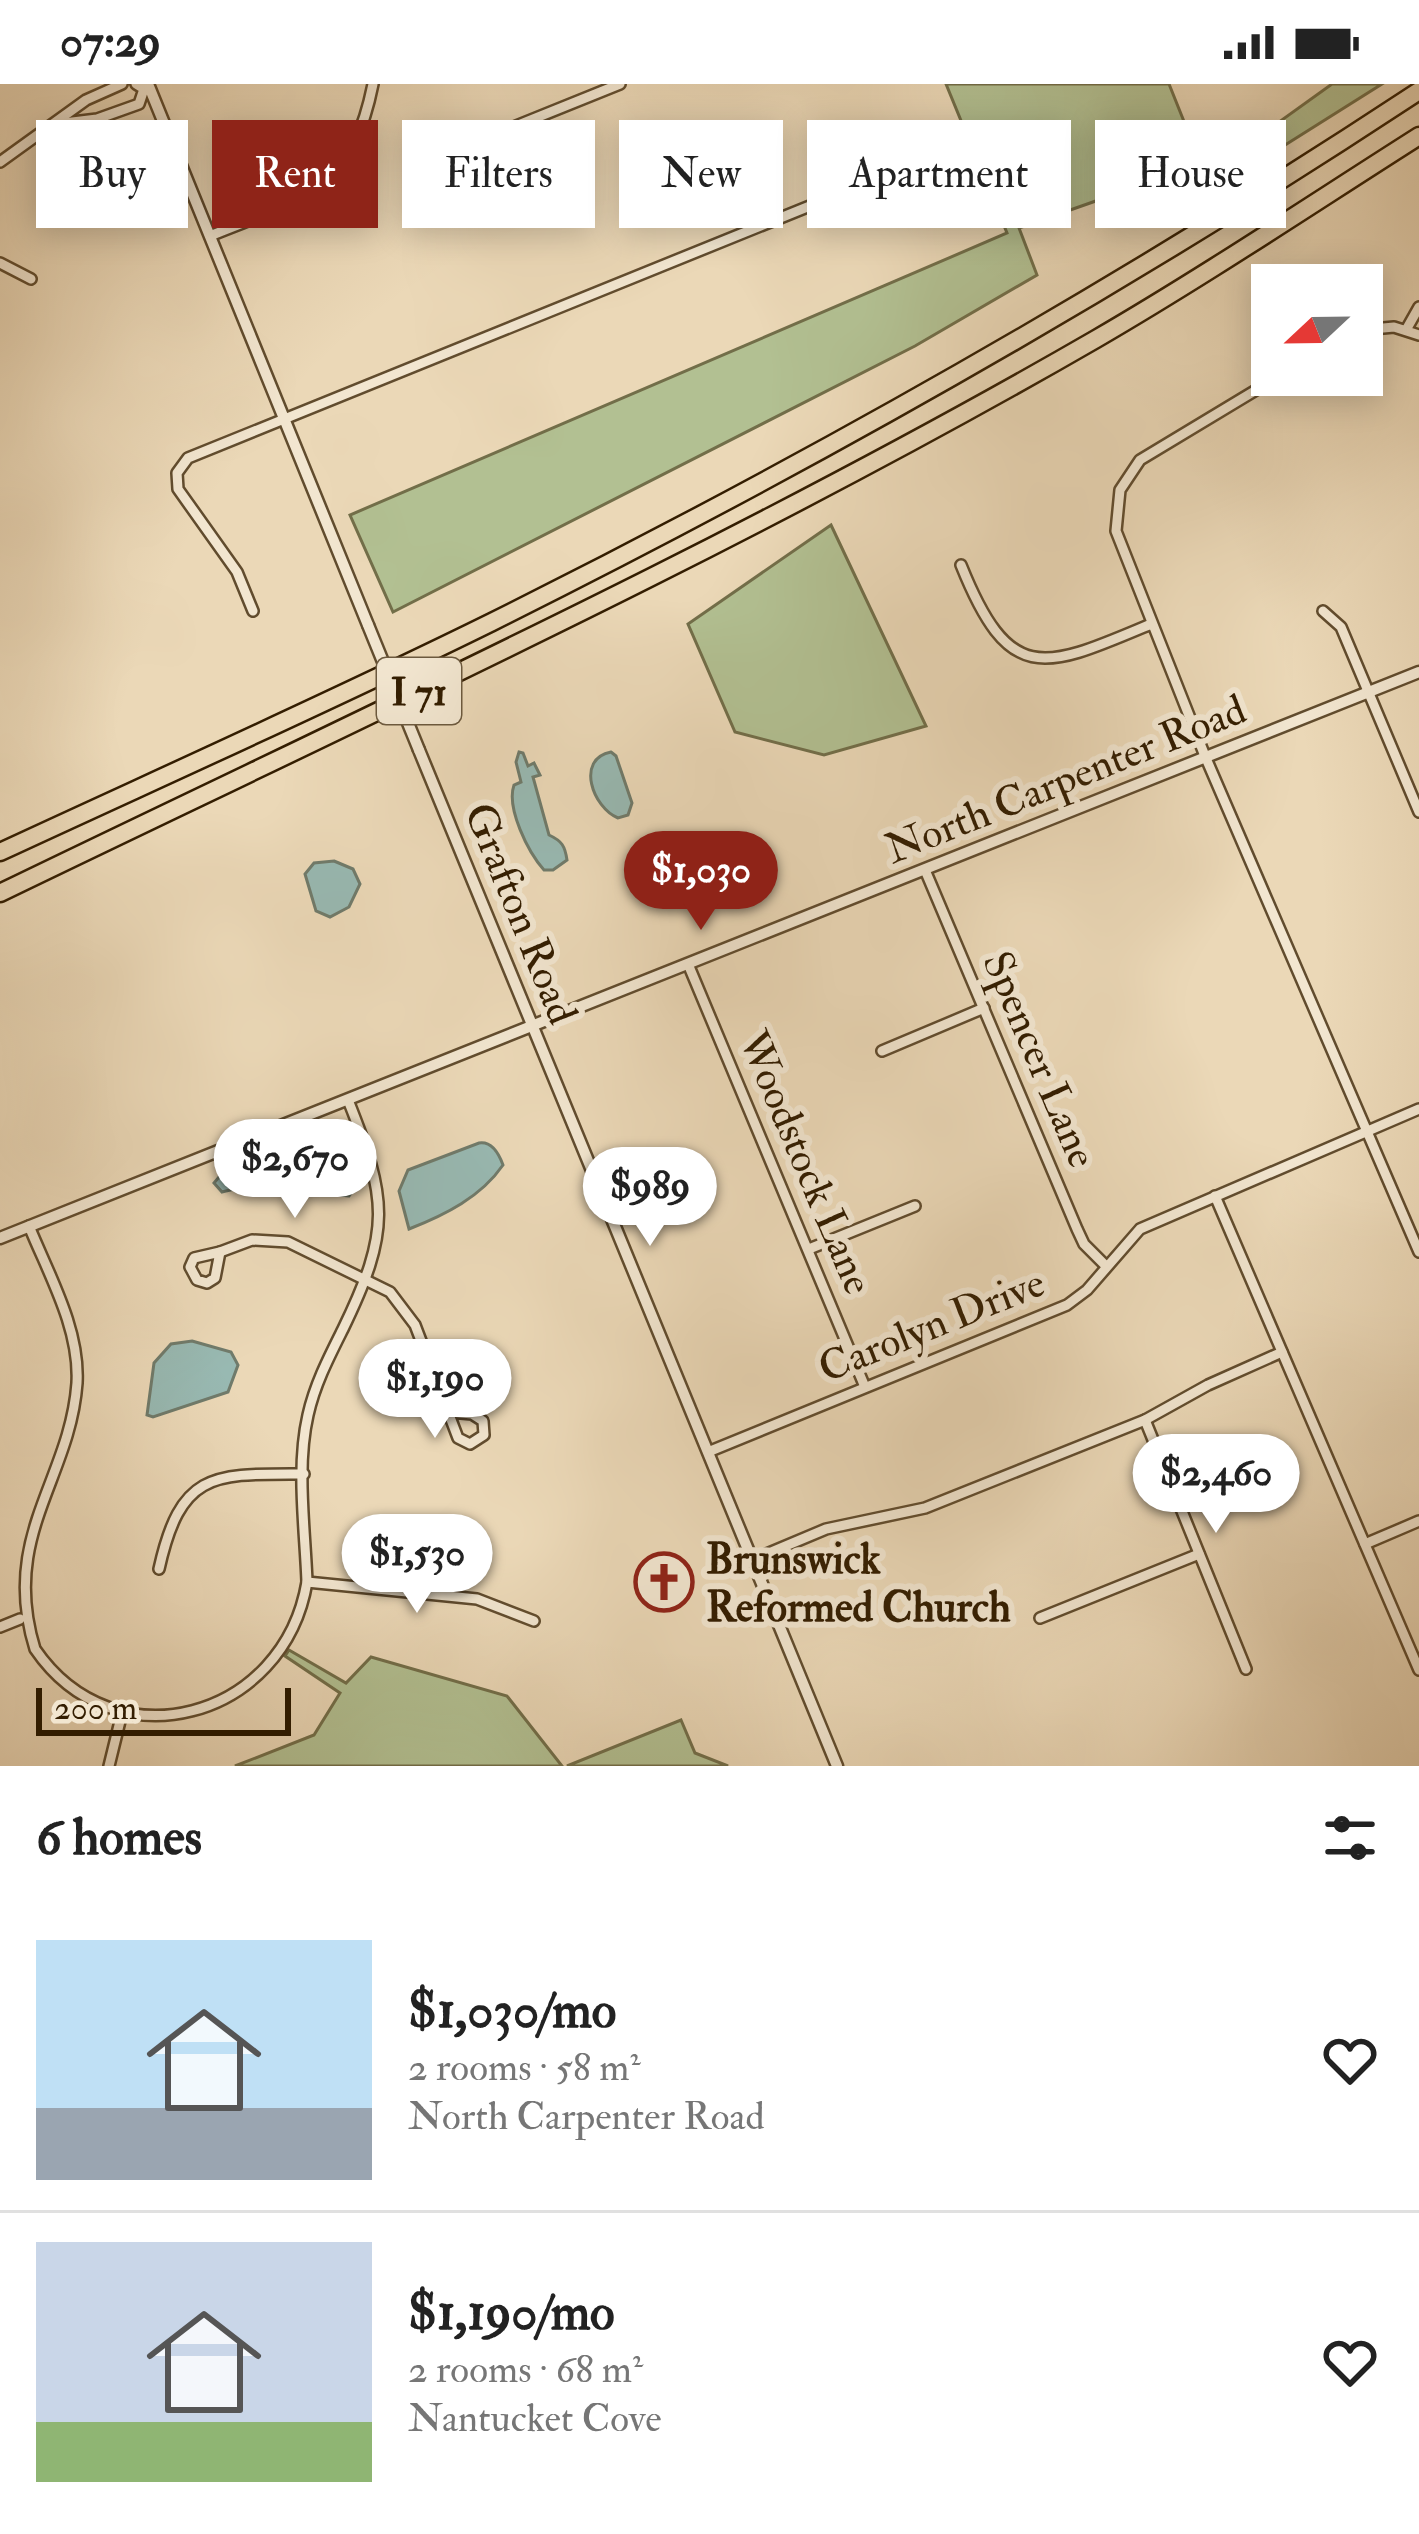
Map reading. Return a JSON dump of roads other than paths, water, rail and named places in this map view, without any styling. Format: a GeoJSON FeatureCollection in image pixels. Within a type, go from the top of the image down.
{"type":"FeatureCollection","features":[{"type":"Feature","properties":{"kind":"highway","name":"I 71"},"geometry":{"type":"LineString","coordinates":[[0,852],[492,622],[819,451],[1078,306],[1419,91]]}},
{"type":"Feature","properties":{"kind":"highway","name":"I 71"},"geometry":{"type":"LineString","coordinates":[[0,893],[513,647],[835,482],[1095,340],[1419,136]]}},
{"type":"Feature","properties":{"kind":"street"},"geometry":{"type":"LineString","coordinates":[[61,120],[86,100],[122,84]]}},
{"type":"Feature","properties":{"kind":"street"},"geometry":{"type":"LineString","coordinates":[[210,236],[296,201],[334,175],[361,134],[373,84]]}},
{"type":"Feature","properties":{"kind":"street"},"geometry":{"type":"LineString","coordinates":[[530,120],[614,85]]}},
{"type":"Feature","properties":{"kind":"street"},"geometry":{"type":"LineString","coordinates":[[90,120],[139,104],[144,86]]}},
{"type":"Feature","properties":{"kind":"street","name":"Grafton Road"},"geometry":{"type":"LineString","coordinates":[[144,86],[210,236],[837,1766]]}},
{"type":"Feature","properties":{"kind":"street"},"geometry":{"type":"LineString","coordinates":[[0,162],[36,138]]}},
{"type":"Feature","properties":{"kind":"street"},"geometry":{"type":"LineString","coordinates":[[253,610],[239,576],[180,493],[176,477],[188,458],[807,207]]}},
{"type":"Feature","properties":{"kind":"street"},"geometry":{"type":"LineString","coordinates":[[0,263],[31,279]]}},
{"type":"Feature","properties":{"kind":"street"},"geometry":{"type":"LineString","coordinates":[[1406,330],[1419,307]]}},
{"type":"Feature","properties":{"kind":"street"},"geometry":{"type":"LineString","coordinates":[[1383,327],[1419,335]]}},
{"type":"Feature","properties":{"kind":"street"},"geometry":{"type":"LineString","coordinates":[[1251,392],[1154,449],[1134,466],[1116,505],[1116,531],[1205,756],[1419,1252]]}},
{"type":"Feature","properties":{"kind":"street"},"geometry":{"type":"LineString","coordinates":[[961,565],[986,623],[1026,654],[1078,655],[1151,624]]}},
{"type":"Feature","properties":{"kind":"street"},"geometry":{"type":"LineString","coordinates":[[1322,611],[1341,628],[1419,812]]}},
{"type":"Feature","properties":{"kind":"street","name":"North Carpenter Road"},"geometry":{"type":"LineString","coordinates":[[0,1238],[1419,671]]}},
{"type":"Feature","properties":{"kind":"street","name":"Spencer Lane"},"geometry":{"type":"LineString","coordinates":[[925,870],[1077,1229],[1084,1244],[1106,1266]]}},
{"type":"Feature","properties":{"kind":"street","name":"Woodstock Lane"},"geometry":{"type":"LineString","coordinates":[[688,964],[865,1387]]}},
{"type":"Feature","properties":{"kind":"street"},"geometry":{"type":"LineString","coordinates":[[882,1051],[983,1008]]}},
{"type":"Feature","properties":{"kind":"street"},"geometry":{"type":"LineString","coordinates":[[12,1587],[20,1619],[35,1648],[58,1676],[87,1698],[122,1713],[158,1717],[195,1712],[244,1689],[270,1666],[292,1636],[307,1582],[305,1431],[314,1394],[377,1244],[381,1202],[373,1161],[348,1100]]}},
{"type":"Feature","properties":{"kind":"street","name":"Carolyn Drive"},"geometry":{"type":"LineString","coordinates":[[708,1452],[1067,1305],[1087,1290],[1140,1229],[1419,1109]]}},
{"type":"Feature","properties":{"kind":"street"},"geometry":{"type":"LineString","coordinates":[[1215,1196],[1419,1670]]}},
{"type":"Feature","properties":{"kind":"street"},"geometry":{"type":"LineString","coordinates":[[809,1249],[915,1206]]}},
{"type":"Feature","properties":{"kind":"street"},"geometry":{"type":"LineString","coordinates":[[29,1226],[71,1331],[77,1366],[70,1417],[37,1483]]}},
{"type":"Feature","properties":{"kind":"street"},"geometry":{"type":"LineString","coordinates":[[220,1252],[245,1241],[280,1241],[390,1292],[408,1313],[450,1412]]}},
{"type":"Feature","properties":{"kind":"street"},"geometry":{"type":"LineString","coordinates":[[752,1560],[826,1529],[926,1508],[1145,1420],[1282,1352]]}},
{"type":"Feature","properties":{"kind":"street"},"geometry":{"type":"LineString","coordinates":[[1145,1420],[1246,1669]]}},
{"type":"Feature","properties":{"kind":"street"},"geometry":{"type":"LineString","coordinates":[[158,1569],[175,1513],[211,1481],[238,1474],[304,1474]]}},
{"type":"Feature","properties":{"kind":"street"},"geometry":{"type":"LineString","coordinates":[[1365,1544],[1419,1521]]}},
{"type":"Feature","properties":{"kind":"street"},"geometry":{"type":"LineString","coordinates":[[1040,1618],[1199,1554]]}},
{"type":"Feature","properties":{"kind":"street"},"geometry":{"type":"LineString","coordinates":[[307,1582],[477,1599],[534,1621]]}},
{"type":"Feature","properties":{"kind":"street"},"geometry":{"type":"LineString","coordinates":[[0,1627],[20,1619]]}},
{"type":"Feature","properties":{"kind":"street"},"geometry":{"type":"LineString","coordinates":[[109,1766],[122,1713]]}},
{"type":"Feature","properties":{"kind":"water"},"geometry":{"type":"Polygon","coordinates":[[[519,752],[528,766],[534,763],[540,775],[533,777],[549,835],[565,851],[567,860],[553,870],[544,870],[538,862],[516,817],[512,795],[514,785],[521,782],[516,762],[519,752]]]}},
{"type":"Feature","properties":{"kind":"water"},"geometry":{"type":"Polygon","coordinates":[[[611,752],[632,803],[628,815],[618,818],[601,804],[592,784],[593,764],[611,752]]]}},
{"type":"Feature","properties":{"kind":"water"},"geometry":{"type":"Polygon","coordinates":[[[334,861],[353,869],[360,884],[349,907],[330,917],[316,911],[305,874],[314,863],[334,861]]]}},
{"type":"Feature","properties":{"kind":"water"},"geometry":{"type":"Polygon","coordinates":[[[324,1140],[337,1148],[349,1167],[355,1188],[349,1196],[291,1180],[222,1192],[214,1183],[219,1177],[324,1140]]]}},
{"type":"Feature","properties":{"kind":"water"},"geometry":{"type":"Polygon","coordinates":[[[479,1143],[491,1146],[503,1165],[461,1204],[409,1229],[399,1191],[408,1170],[479,1143]]]}},
{"type":"Feature","properties":{"kind":"water"},"geometry":{"type":"Polygon","coordinates":[[[192,1341],[231,1352],[238,1365],[228,1392],[147,1415],[154,1363],[171,1344],[192,1341]]]}},
{"type":"Feature","properties":{"kind":"place","name":"Brunswick Reformed Church"},"geometry":{"type":"Point","coordinates":[664,1582]}}]}
